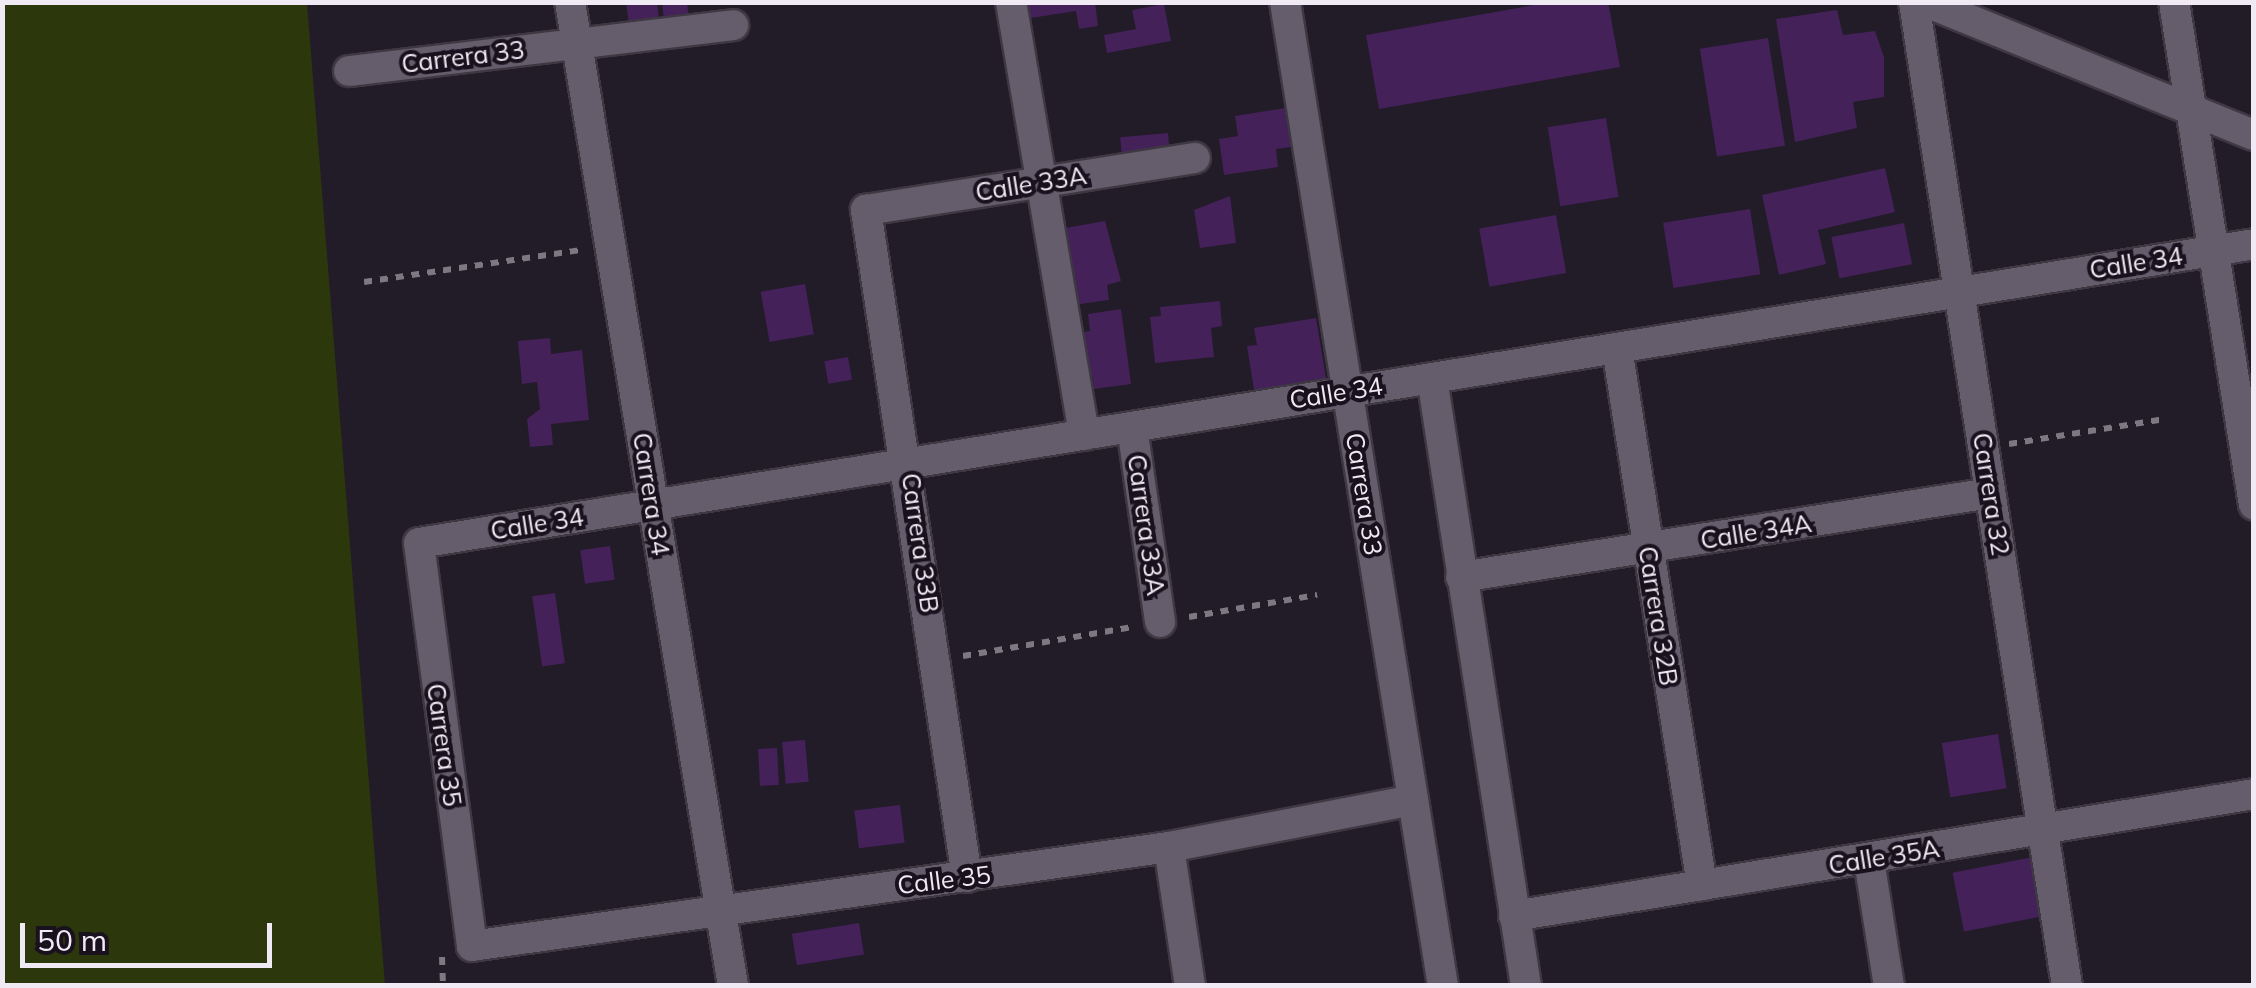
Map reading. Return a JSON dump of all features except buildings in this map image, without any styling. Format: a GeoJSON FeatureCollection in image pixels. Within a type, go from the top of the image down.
{"type":"FeatureCollection","features":[{"type":"Feature","properties":{"kind":"street","name":"Carrera 34"},"geometry":{"type":"LineString","coordinates":[[570,2],[732,986]]}},
{"type":"Feature","properties":{"kind":"street"},"geometry":{"type":"LineString","coordinates":[[1011,2],[1084,435]]}},
{"type":"Feature","properties":{"kind":"street","name":"Carrera 33"},"geometry":{"type":"LineString","coordinates":[[1285,2],[1443,986]]}},
{"type":"Feature","properties":{"kind":"street","name":"Carrera 32"},"geometry":{"type":"LineString","coordinates":[[1914,2],[2067,986]]}},
{"type":"Feature","properties":{"kind":"street"},"geometry":{"type":"LineString","coordinates":[[1926,2],[2254,135]]}},
{"type":"Feature","properties":{"kind":"street"},"geometry":{"type":"LineString","coordinates":[[2174,2],[2254,505]]}},
{"type":"Feature","properties":{"kind":"street","name":"Carrera 33"},"geometry":{"type":"LineString","coordinates":[[350,71],[732,24]]}},
{"type":"Feature","properties":{"kind":"street","name":"Calle 33A"},"geometry":{"type":"LineString","coordinates":[[866,210],[1195,158]]}},
{"type":"Feature","properties":{"kind":"street","name":"Carrera 33B"},"geometry":{"type":"LineString","coordinates":[[866,210],[909,463],[967,877]]}},
{"type":"Feature","properties":{"kind":"street","name":"Calle 34"},"geometry":{"type":"LineString","coordinates":[[419,543],[2254,244]]}},
{"type":"Feature","properties":{"kind":"street","name":"Carrera 32B"},"geometry":{"type":"LineString","coordinates":[[1617,348],[1702,885]]}},
{"type":"Feature","properties":{"kind":"street"},"geometry":{"type":"LineString","coordinates":[[1432,378],[1526,986]]}},
{"type":"Feature","properties":{"kind":"street","name":"Carrera 33A"},"geometry":{"type":"LineString","coordinates":[[1132,427],[1160,622]]}},
{"type":"Feature","properties":{"kind":"street","name":"Calle 34A"},"geometry":{"type":"LineString","coordinates":[[1461,577],[1990,493]]}},
{"type":"Feature","properties":{"kind":"street","name":"Carrera 35"},"geometry":{"type":"LineString","coordinates":[[419,543],[472,946]]}},
{"type":"Feature","properties":{"kind":"street","name":"Calle 35A"},"geometry":{"type":"LineString","coordinates":[[1514,916],[2254,794]]}},
{"type":"Feature","properties":{"kind":"street","name":"Calle 35"},"geometry":{"type":"LineString","coordinates":[[472,946],[720,907],[1169,847],[1413,800]]}},
{"type":"Feature","properties":{"kind":"street"},"geometry":{"type":"LineString","coordinates":[[1169,847],[1190,986]]}},
{"type":"Feature","properties":{"kind":"street"},"geometry":{"type":"LineString","coordinates":[[1869,860],[1890,986]]}},
{"type":"Feature","properties":{"kind":"path"},"geometry":{"type":"LineString","coordinates":[[364,282],[610,245]]}},
{"type":"Feature","properties":{"kind":"path"},"geometry":{"type":"LineString","coordinates":[[1984,449],[2165,419]]}},
{"type":"Feature","properties":{"kind":"green space"},"geometry":{"type":"Polygon","coordinates":[[[2,3],[307,3],[385,985],[3,985],[2,3]]]}}]}
